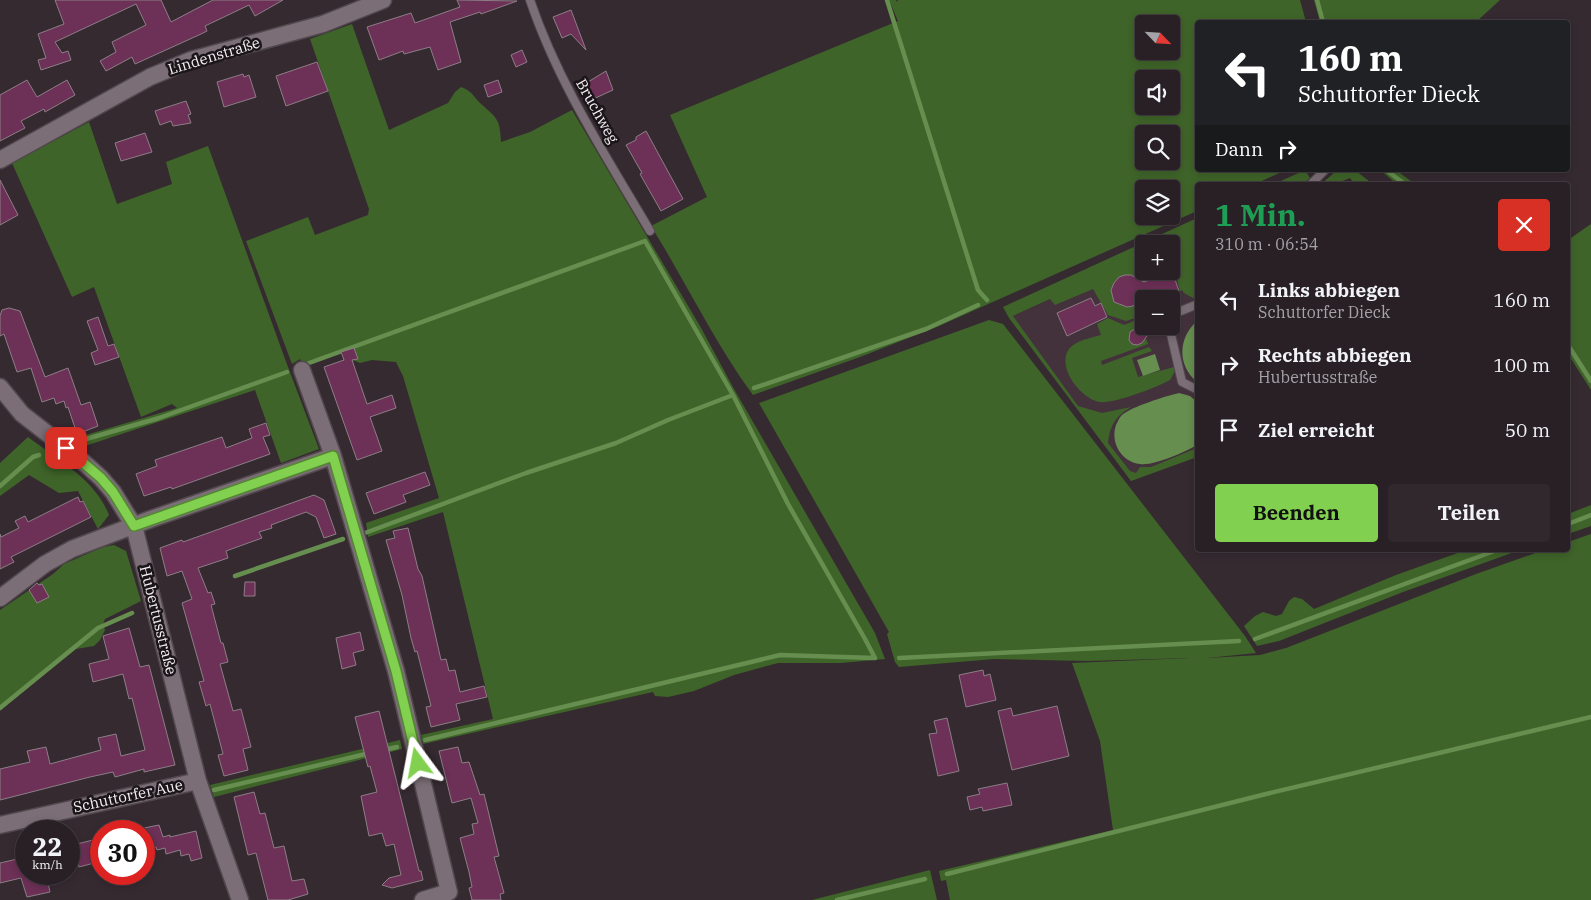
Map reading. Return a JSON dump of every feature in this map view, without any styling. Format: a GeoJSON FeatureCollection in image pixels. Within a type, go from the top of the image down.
{"type":"FeatureCollection","features":[{"type":"Feature","properties":{"kind":"street","name":"Lindenstraße"},"geometry":{"type":"LineString","coordinates":[[0,160],[150,77],[183,63],[323,24],[383,0]]}},
{"type":"Feature","properties":{"kind":"street"},"geometry":{"type":"LineString","coordinates":[[302,370],[333,456],[396,671],[450,896],[422,900]]}},
{"type":"Feature","properties":{"kind":"street","name":"Hubertusstraße"},"geometry":{"type":"LineString","coordinates":[[0,387],[22,414],[80,459],[101,478],[113,492],[134,526],[198,781],[240,900]]}},
{"type":"Feature","properties":{"kind":"street"},"geometry":{"type":"LineString","coordinates":[[0,598],[56,557],[90,542],[333,456]]}},
{"type":"Feature","properties":{"kind":"street","name":"Schuttorfer Aue"},"geometry":{"type":"LineString","coordinates":[[0,825],[198,781]]}},
{"type":"Feature","properties":{"kind":"lane","name":"Bruchweg"},"geometry":{"type":"LineString","coordinates":[[530,0],[557,69],[650,231]]}},
{"type":"Feature","properties":{"kind":"lane"},"geometry":{"type":"LineString","coordinates":[[1313,182],[1324,172]]}},
{"type":"Feature","properties":{"kind":"lane"},"geometry":{"type":"LineString","coordinates":[[1180,311],[1195,305]]}},
{"type":"Feature","properties":{"kind":"lane"},"geometry":{"type":"LineString","coordinates":[[1171,335],[1182,382],[1195,388]]}},
{"type":"Feature","properties":{"kind":"shaded area"},"geometry":{"type":"Polygon","coordinates":[[[889,0],[896,0],[897,2],[898,0],[1300,0],[1305,20],[1195,20],[1195,172],[1282,172],[1260,182],[1195,182],[1195,212],[1180,219],[1180,180],[1135,180],[1135,225],[1166,225],[1143,235],[1135,235],[1135,239],[939,326],[860,357],[753,395],[713,333],[651,226],[707,197],[670,115],[898,21],[889,0]]]}},
{"type":"Feature","properties":{"kind":"shaded area"},"geometry":{"type":"Polygon","coordinates":[[[1314,0],[1500,0],[1478,20],[1319,20],[1314,0]]]}},
{"type":"Feature","properties":{"kind":"shaded area"},"geometry":{"type":"Polygon","coordinates":[[[352,24],[389,130],[448,103],[455,92],[461,87],[471,93],[496,119],[500,127],[501,142],[530,132],[572,110],[700,326],[734,389],[875,633],[885,659],[841,663],[778,663],[734,675],[694,691],[668,697],[655,696],[653,692],[423,744],[421,735],[493,719],[443,512],[368,537],[366,523],[439,498],[403,376],[396,362],[372,360],[360,363],[353,360],[346,350],[303,366],[300,359],[292,364],[246,241],[308,217],[315,235],[368,215],[369,209],[310,39],[352,24]]]}},
{"type":"Feature","properties":{"kind":"shaded area"},"geometry":{"type":"Polygon","coordinates":[[[89,122],[117,204],[172,184],[166,162],[208,146],[319,449],[281,463],[255,390],[79,448],[69,440],[177,408],[172,404],[141,417],[94,287],[72,297],[12,163],[89,122]]]}},
{"type":"Feature","properties":{"kind":"shaded area"},"geometry":{"type":"Polygon","coordinates":[[[1301,172],[1306,172],[1310,178],[1305,182],[1279,182],[1301,172]]]}},
{"type":"Feature","properties":{"kind":"shaded area"},"geometry":{"type":"Polygon","coordinates":[[[1335,172],[1357,172],[1370,182],[1353,182],[1350,178],[1340,182],[1323,182],[1335,172]]]}},
{"type":"Feature","properties":{"kind":"shaded area"},"geometry":{"type":"Polygon","coordinates":[[[1382,172],[1399,172],[1412,182],[1394,182],[1382,172]]]}},
{"type":"Feature","properties":{"kind":"shaded area"},"geometry":{"type":"Polygon","coordinates":[[[1195,219],[1195,297],[1193,298],[1180,290],[1177,280],[1180,280],[1180,235],[1160,235],[1195,219]]]}},
{"type":"Feature","properties":{"kind":"shaded area"},"geometry":{"type":"Polygon","coordinates":[[[1591,224],[1591,390],[1570,357],[1570,239],[1591,224]]]}},
{"type":"Feature","properties":{"kind":"shaded area"},"geometry":{"type":"Polygon","coordinates":[[[1195,225],[1195,458],[1131,481],[1009,318],[1050,299],[1135,274],[1135,280],[1180,280],[1180,237],[1195,225]]]}},
{"type":"Feature","properties":{"kind":"shaded area"},"geometry":{"type":"Polygon","coordinates":[[[1135,246],[1135,280],[1147,280],[1150,290],[1135,290],[1135,318],[1126,321],[1108,315],[1093,289],[1055,305],[1050,299],[1013,316],[1078,406],[1102,413],[1131,407],[1121,414],[1115,422],[1110,431],[1108,443],[1130,471],[1136,473],[1140,467],[1151,467],[1195,449],[1195,458],[1131,481],[1009,318],[1003,307],[1135,246]]]}},
{"type":"Feature","properties":{"kind":"shaded area"},"geometry":{"type":"Polygon","coordinates":[[[1108,318],[1124,325],[1135,321],[1135,335],[1145,335],[1148,344],[1101,361],[1102,365],[1149,347],[1152,351],[1132,358],[1138,377],[1174,367],[1175,371],[1170,380],[1156,387],[1106,402],[1093,400],[1085,395],[1078,389],[1068,373],[1066,356],[1069,349],[1076,343],[1101,335],[1097,324],[1108,318]]]}},
{"type":"Feature","properties":{"kind":"shaded area"},"geometry":{"type":"Polygon","coordinates":[[[989,320],[1003,324],[1245,636],[1256,653],[1207,658],[1260,655],[1286,648],[1476,574],[1538,552],[1570,552],[1570,541],[1591,534],[1591,900],[950,900],[946,880],[941,881],[939,871],[1113,830],[1100,741],[1072,663],[1190,658],[1087,661],[994,659],[899,667],[895,662],[887,634],[889,632],[759,403],[989,320]]]}},
{"type":"Feature","properties":{"kind":"shaded area"},"geometry":{"type":"Polygon","coordinates":[[[1195,323],[1195,380],[1186,368],[1182,352],[1186,335],[1195,323]]]}},
{"type":"Feature","properties":{"kind":"shaded area"},"geometry":{"type":"Polygon","coordinates":[[[1155,354],[1160,370],[1143,376],[1137,360],[1155,354]]]}},
{"type":"Feature","properties":{"kind":"shaded area"},"geometry":{"type":"Polygon","coordinates":[[[1179,393],[1190,396],[1195,400],[1195,446],[1161,461],[1146,464],[1133,462],[1122,455],[1116,444],[1116,425],[1120,417],[1126,412],[1179,393]]]}},
{"type":"Feature","properties":{"kind":"shaded area"},"geometry":{"type":"Polygon","coordinates":[[[28,437],[63,462],[95,491],[109,515],[98,529],[78,491],[59,493],[29,475],[0,496],[0,463],[28,437]]]}},
{"type":"Feature","properties":{"kind":"shaded area"},"geometry":{"type":"Polygon","coordinates":[[[1591,505],[1591,526],[1570,533],[1570,513],[1591,505]]]}},
{"type":"Feature","properties":{"kind":"shaded area"},"geometry":{"type":"Polygon","coordinates":[[[114,545],[126,551],[141,601],[105,619],[103,624],[105,630],[100,640],[94,646],[76,649],[14,699],[0,707],[0,610],[53,574],[64,564],[103,547],[114,545]]]}},
{"type":"Feature","properties":{"kind":"shaded area"},"geometry":{"type":"Polygon","coordinates":[[[1460,552],[1514,552],[1403,592],[1279,641],[1257,646],[1244,626],[1255,616],[1263,612],[1276,616],[1282,614],[1289,601],[1294,597],[1302,599],[1314,609],[1396,575],[1460,552]]]}},
{"type":"Feature","properties":{"kind":"shaded area"},"geometry":{"type":"Polygon","coordinates":[[[400,740],[402,749],[214,797],[210,785],[400,740]]]}},
{"type":"Feature","properties":{"kind":"shaded area"},"geometry":{"type":"Polygon","coordinates":[[[930,870],[937,900],[812,900],[930,870]]]}},
{"type":"Feature","properties":{"kind":"building"},"geometry":{"type":"Polygon","coordinates":[[[55,0],[161,0],[171,22],[213,0],[283,0],[255,16],[249,5],[205,26],[207,31],[201,34],[135,64],[132,57],[106,71],[100,61],[116,52],[112,42],[146,25],[136,4],[55,42],[62,53],[68,51],[71,60],[41,70],[38,60],[46,58],[38,34],[64,24],[55,0]]]}},
{"type":"Feature","properties":{"kind":"building"},"geometry":{"type":"Polygon","coordinates":[[[457,0],[517,1],[481,14],[480,12],[450,22],[461,62],[438,70],[430,47],[404,54],[403,51],[379,60],[367,27],[411,13],[415,23],[460,7],[457,0]]]}},
{"type":"Feature","properties":{"kind":"building"},"geometry":{"type":"Polygon","coordinates":[[[571,10],[586,50],[571,34],[562,38],[553,17],[571,10]]]}},
{"type":"Feature","properties":{"kind":"building"},"geometry":{"type":"Polygon","coordinates":[[[522,50],[527,62],[516,67],[511,55],[522,50]]]}},
{"type":"Feature","properties":{"kind":"building"},"geometry":{"type":"Polygon","coordinates":[[[317,62],[328,91],[286,106],[276,76],[317,62]]]}},
{"type":"Feature","properties":{"kind":"building"},"geometry":{"type":"Polygon","coordinates":[[[606,71],[613,90],[591,100],[583,85],[606,71]]]}},
{"type":"Feature","properties":{"kind":"building"},"geometry":{"type":"Polygon","coordinates":[[[243,74],[244,77],[249,75],[256,97],[224,107],[217,82],[243,74]]]}},
{"type":"Feature","properties":{"kind":"building"},"geometry":{"type":"Polygon","coordinates":[[[27,80],[37,97],[67,80],[75,95],[45,112],[44,109],[21,121],[25,128],[0,141],[0,95],[27,80]]]}},
{"type":"Feature","properties":{"kind":"building"},"geometry":{"type":"Polygon","coordinates":[[[498,80],[502,92],[488,97],[484,85],[498,80]]]}},
{"type":"Feature","properties":{"kind":"building"},"geometry":{"type":"Polygon","coordinates":[[[186,101],[191,114],[188,115],[191,123],[173,126],[171,121],[160,125],[155,111],[186,101]]]}},
{"type":"Feature","properties":{"kind":"building"},"geometry":{"type":"Polygon","coordinates":[[[646,131],[683,199],[661,211],[626,145],[636,140],[636,137],[646,131]]]}},
{"type":"Feature","properties":{"kind":"building"},"geometry":{"type":"Polygon","coordinates":[[[145,133],[152,152],[121,161],[115,143],[145,133]]]}},
{"type":"Feature","properties":{"kind":"building"},"geometry":{"type":"Polygon","coordinates":[[[0,180],[18,215],[0,225],[0,180]]]}},
{"type":"Feature","properties":{"kind":"building"},"geometry":{"type":"Polygon","coordinates":[[[1131,275],[1135,277],[1135,280],[1144,282],[1149,280],[1175,280],[1179,290],[1135,290],[1135,304],[1133,306],[1127,307],[1114,302],[1111,290],[1119,277],[1131,275]]]}},
{"type":"Feature","properties":{"kind":"building"},"geometry":{"type":"Polygon","coordinates":[[[1091,298],[1095,306],[1101,303],[1107,317],[1067,336],[1057,313],[1091,298]]]}},
{"type":"Feature","properties":{"kind":"building"},"geometry":{"type":"Polygon","coordinates":[[[9,308],[20,311],[45,377],[68,368],[81,405],[90,402],[98,426],[77,434],[68,407],[66,408],[64,401],[56,404],[54,398],[42,402],[31,368],[17,372],[4,334],[0,336],[0,316],[2,310],[9,308]]]}},
{"type":"Feature","properties":{"kind":"building"},"geometry":{"type":"Polygon","coordinates":[[[98,317],[108,346],[114,344],[119,357],[95,365],[91,353],[98,350],[87,321],[98,317]]]}},
{"type":"Feature","properties":{"kind":"building"},"geometry":{"type":"Polygon","coordinates":[[[1135,330],[1135,335],[1148,335],[1142,343],[1132,344],[1129,340],[1130,332],[1135,330]]]}},
{"type":"Feature","properties":{"kind":"building"},"geometry":{"type":"Polygon","coordinates":[[[354,348],[358,359],[352,360],[367,404],[392,395],[396,408],[370,417],[382,451],[357,460],[324,367],[344,360],[341,352],[354,348]]]}},
{"type":"Feature","properties":{"kind":"building"},"geometry":{"type":"Polygon","coordinates":[[[266,423],[270,435],[263,437],[270,454],[172,489],[171,487],[144,496],[136,474],[157,466],[155,460],[222,437],[226,448],[252,438],[249,429],[266,423]]]}},
{"type":"Feature","properties":{"kind":"building"},"geometry":{"type":"Polygon","coordinates":[[[425,472],[430,485],[403,495],[406,502],[374,514],[366,493],[425,472]]]}},
{"type":"Feature","properties":{"kind":"building"},"geometry":{"type":"Polygon","coordinates":[[[314,495],[324,500],[336,534],[324,538],[316,517],[306,512],[271,525],[272,528],[259,532],[262,538],[226,551],[228,558],[198,568],[208,593],[211,592],[215,604],[211,605],[228,662],[220,664],[233,711],[241,709],[251,747],[243,749],[248,770],[224,776],[218,755],[223,754],[210,704],[206,706],[199,682],[204,681],[182,603],[192,599],[182,571],[167,576],[160,548],[182,540],[183,542],[314,495]]]}},
{"type":"Feature","properties":{"kind":"building"},"geometry":{"type":"Polygon","coordinates":[[[78,497],[80,502],[83,501],[91,517],[11,557],[14,562],[0,569],[0,534],[1,537],[19,528],[15,521],[25,516],[28,522],[78,497]]]}},
{"type":"Feature","properties":{"kind":"building"},"geometry":{"type":"Polygon","coordinates":[[[408,528],[418,569],[422,576],[441,660],[446,659],[449,671],[455,670],[460,692],[484,686],[487,697],[456,704],[460,720],[431,727],[426,707],[431,706],[417,651],[415,652],[411,638],[402,595],[386,540],[395,538],[393,531],[408,528]]]}},
{"type":"Feature","properties":{"kind":"building"},"geometry":{"type":"Polygon","coordinates":[[[245,582],[255,582],[255,596],[244,596],[245,582]]]}},
{"type":"Feature","properties":{"kind":"building"},"geometry":{"type":"Polygon","coordinates":[[[37,583],[39,585],[42,584],[49,597],[37,603],[29,590],[37,583]]]}},
{"type":"Feature","properties":{"kind":"building"},"geometry":{"type":"Polygon","coordinates":[[[129,628],[140,667],[149,665],[175,765],[144,772],[144,769],[115,777],[113,772],[0,800],[0,769],[30,762],[27,751],[46,747],[50,764],[101,750],[98,738],[116,734],[121,756],[145,750],[132,698],[129,699],[123,674],[93,682],[89,664],[109,659],[103,636],[129,628]]]}},
{"type":"Feature","properties":{"kind":"building"},"geometry":{"type":"Polygon","coordinates":[[[360,632],[364,650],[353,653],[356,665],[342,669],[336,638],[360,632]]]}},
{"type":"Feature","properties":{"kind":"building"},"geometry":{"type":"Polygon","coordinates":[[[983,670],[984,676],[990,674],[996,700],[966,707],[959,675],[983,670]]]}},
{"type":"Feature","properties":{"kind":"building"},"geometry":{"type":"Polygon","coordinates":[[[1057,706],[1069,756],[1012,770],[998,711],[1011,708],[1013,716],[1057,706]]]}},
{"type":"Feature","properties":{"kind":"building"},"geometry":{"type":"Polygon","coordinates":[[[379,711],[419,871],[421,871],[423,880],[392,888],[382,885],[389,878],[401,875],[394,844],[386,846],[382,833],[369,836],[361,796],[377,792],[370,766],[368,767],[355,717],[379,711]]]}},
{"type":"Feature","properties":{"kind":"building"},"geometry":{"type":"Polygon","coordinates":[[[947,718],[959,771],[938,776],[929,734],[937,733],[934,721],[947,718]]]}},
{"type":"Feature","properties":{"kind":"building"},"geometry":{"type":"Polygon","coordinates":[[[458,747],[462,763],[469,762],[480,795],[484,794],[499,856],[494,857],[504,893],[500,894],[501,900],[472,900],[469,888],[472,887],[460,838],[474,834],[472,824],[478,823],[471,798],[452,803],[439,751],[458,747]]]}},
{"type":"Feature","properties":{"kind":"building"},"geometry":{"type":"Polygon","coordinates":[[[1007,783],[1012,805],[983,811],[982,807],[970,810],[967,797],[980,794],[978,789],[1007,783]]]}},
{"type":"Feature","properties":{"kind":"building"},"geometry":{"type":"Polygon","coordinates":[[[254,792],[260,814],[265,813],[274,848],[284,846],[292,881],[304,879],[308,894],[288,900],[268,900],[256,853],[248,855],[234,797],[254,792]]]}},
{"type":"Feature","properties":{"kind":"building"},"geometry":{"type":"Polygon","coordinates":[[[159,825],[163,837],[196,831],[202,858],[191,861],[189,854],[181,856],[180,850],[166,854],[165,848],[157,850],[155,847],[155,826],[159,825]]]}},
{"type":"Feature","properties":{"kind":"building"},"geometry":{"type":"Polygon","coordinates":[[[90,841],[90,864],[80,867],[80,843],[90,841]]]}},
{"type":"Feature","properties":{"kind":"building"},"geometry":{"type":"Polygon","coordinates":[[[15,860],[15,879],[0,883],[0,863],[15,860]]]}},
{"type":"Feature","properties":{"kind":"building"},"geometry":{"type":"Polygon","coordinates":[[[23,885],[48,885],[50,892],[27,897],[23,885]]]}},
{"type":"Feature","properties":{"kind":"waterway"},"geometry":{"type":"LineString","coordinates":[[887,0],[978,290],[987,300]]}},
{"type":"Feature","properties":{"kind":"waterway"},"geometry":{"type":"LineString","coordinates":[[1317,0],[1322,20]]}},
{"type":"Feature","properties":{"kind":"waterway"},"geometry":{"type":"LineString","coordinates":[[1389,172],[1402,182]]}},
{"type":"Feature","properties":{"kind":"waterway"},"geometry":{"type":"LineString","coordinates":[[309,363],[645,241],[733,395],[788,504],[875,658],[780,655],[425,740]]}},
{"type":"Feature","properties":{"kind":"waterway"},"geometry":{"type":"LineString","coordinates":[[754,388],[926,329],[978,305]]}},
{"type":"Feature","properties":{"kind":"waterway"},"geometry":{"type":"LineString","coordinates":[[1570,348],[1591,381]]}},
{"type":"Feature","properties":{"kind":"waterway"},"geometry":{"type":"LineString","coordinates":[[76,442],[159,418],[287,372]]}},
{"type":"Feature","properties":{"kind":"waterway"},"geometry":{"type":"LineString","coordinates":[[365,533],[526,473],[616,443],[668,420],[733,395]]}},
{"type":"Feature","properties":{"kind":"waterway"},"geometry":{"type":"LineString","coordinates":[[0,486],[33,457],[39,455]]}},
{"type":"Feature","properties":{"kind":"waterway"},"geometry":{"type":"LineString","coordinates":[[1570,523],[1591,515]]}},
{"type":"Feature","properties":{"kind":"waterway"},"geometry":{"type":"LineString","coordinates":[[235,576],[343,539]]}},
{"type":"Feature","properties":{"kind":"waterway"},"geometry":{"type":"LineString","coordinates":[[1255,639],[1492,552]]}},
{"type":"Feature","properties":{"kind":"waterway"},"geometry":{"type":"LineString","coordinates":[[0,708],[98,628],[132,613]]}},
{"type":"Feature","properties":{"kind":"waterway"},"geometry":{"type":"LineString","coordinates":[[899,658],[1239,641]]}},
{"type":"Feature","properties":{"kind":"waterway"},"geometry":{"type":"LineString","coordinates":[[947,874],[1266,794],[1591,717]]}},
{"type":"Feature","properties":{"kind":"waterway"},"geometry":{"type":"LineString","coordinates":[[383,750],[397,747]]}},
{"type":"Feature","properties":{"kind":"waterway"},"geometry":{"type":"LineString","coordinates":[[214,790],[370,753]]}},
{"type":"Feature","properties":{"kind":"waterway"},"geometry":{"type":"LineString","coordinates":[[837,900],[925,879]]}},
{"type":"Feature","properties":{"kind":"route"},"geometry":{"type":"LineString","coordinates":[[66,448],[101,478],[113,492],[134,526],[333,456],[396,671],[418,763]]}}]}
